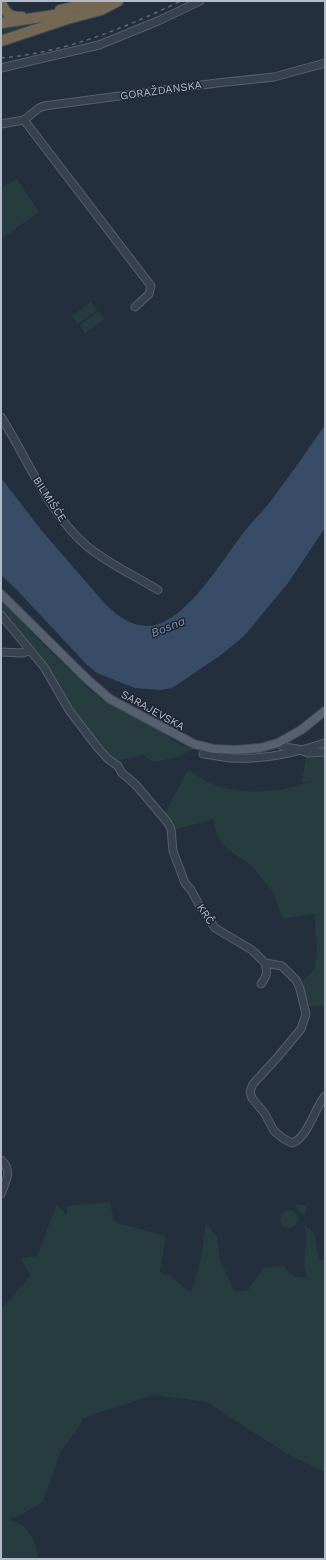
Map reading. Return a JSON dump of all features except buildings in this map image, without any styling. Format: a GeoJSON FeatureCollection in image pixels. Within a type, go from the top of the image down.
{"type":"FeatureCollection","features":[{"type":"Feature","properties":{"kind":"highway"},"geometry":{"type":"LineString","coordinates":[[4,5],[9,15],[21,17],[101,1]]}},
{"type":"Feature","properties":{"kind":"highway"},"geometry":{"type":"LineString","coordinates":[[1,23],[73,12],[114,1]]}},
{"type":"Feature","properties":{"kind":"highway"},"geometry":{"type":"LineString","coordinates":[[1,41],[60,21],[101,10],[118,1]]}},
{"type":"Feature","properties":{"kind":"main road","name":"SARAJEVSKA"},"geometry":{"type":"LineString","coordinates":[[1,594],[89,681],[110,699],[194,744],[214,749],[236,750],[260,748],[278,743],[301,730],[325,711]]}},
{"type":"Feature","properties":{"kind":"street"},"geometry":{"type":"LineString","coordinates":[[2,68],[99,45],[158,21],[200,1]]}},
{"type":"Feature","properties":{"kind":"street","name":"GORAŽDANSKA"},"geometry":{"type":"LineString","coordinates":[[1,124],[24,120],[38,108],[44,106],[274,77],[325,63]]}},
{"type":"Feature","properties":{"kind":"street"},"geometry":{"type":"LineString","coordinates":[[24,120],[151,286],[149,294],[135,307]]}},
{"type":"Feature","properties":{"kind":"street","name":"BILMIŠĆE"},"geometry":{"type":"LineString","coordinates":[[1,418],[63,521],[87,546],[158,590]]}},
{"type":"Feature","properties":{"kind":"street","name":"KRČ"},"geometry":{"type":"LineString","coordinates":[[1,615],[44,667],[69,710],[98,748],[136,785],[168,823],[171,829],[173,851],[185,883],[215,928],[252,950],[265,963],[282,966],[296,980],[306,1014],[301,1029],[276,1060],[253,1084],[250,1092],[252,1098],[265,1114],[274,1131],[292,1143],[297,1141],[303,1136],[319,1103],[325,1096]]}},
{"type":"Feature","properties":{"kind":"street"},"geometry":{"type":"LineString","coordinates":[[1,652],[22,653],[30,651]]}},
{"type":"Feature","properties":{"kind":"street"},"geometry":{"type":"LineString","coordinates":[[278,743],[284,747],[302,750],[308,753],[325,752]]}},
{"type":"Feature","properties":{"kind":"street"},"geometry":{"type":"LineString","coordinates":[[203,754],[230,758],[256,757],[302,750],[325,743]]}},
{"type":"Feature","properties":{"kind":"street"},"geometry":{"type":"LineString","coordinates":[[261,984],[267,977],[265,963]]}},
{"type":"Feature","properties":{"kind":"street"},"geometry":{"type":"LineString","coordinates":[[1,1160],[7,1166],[9,1172],[1,1194]]}},
{"type":"Feature","properties":{"kind":"green space"},"geometry":{"type":"Polygon","coordinates":[[[55,20],[1,39],[1,28],[55,20]]]}},
{"type":"Feature","properties":{"kind":"green space"},"geometry":{"type":"Polygon","coordinates":[[[17,179],[39,212],[1,239],[1,188],[17,179]]]}},
{"type":"Feature","properties":{"kind":"green space"},"geometry":{"type":"Polygon","coordinates":[[[91,302],[97,310],[78,324],[72,316],[91,302]]]}},
{"type":"Feature","properties":{"kind":"green space"},"geometry":{"type":"Polygon","coordinates":[[[98,311],[104,319],[85,333],[80,325],[98,311]]]}},
{"type":"Feature","properties":{"kind":"green space"},"geometry":{"type":"Polygon","coordinates":[[[1,600],[57,658],[77,676],[87,688],[110,705],[150,723],[173,741],[193,749],[177,757],[154,762],[142,755],[122,760],[115,760],[87,729],[4,616],[1,608],[1,600]]]}},
{"type":"Feature","properties":{"kind":"green space"},"geometry":{"type":"Polygon","coordinates":[[[325,752],[325,1005],[307,1007],[301,982],[315,969],[317,946],[314,913],[283,919],[273,893],[253,867],[225,847],[217,836],[213,819],[174,830],[165,813],[188,770],[209,783],[221,787],[247,791],[274,790],[312,781],[302,783],[306,754],[325,752]]]}},
{"type":"Feature","properties":{"kind":"green space"},"geometry":{"type":"Polygon","coordinates":[[[110,1202],[114,1222],[166,1236],[160,1271],[162,1274],[169,1275],[188,1291],[191,1291],[197,1274],[206,1223],[217,1237],[220,1260],[235,1292],[248,1290],[263,1268],[284,1266],[288,1272],[293,1275],[307,1278],[304,1264],[306,1240],[305,1225],[314,1233],[319,1261],[325,1259],[325,1472],[289,1455],[207,1402],[153,1395],[83,1418],[81,1424],[61,1451],[43,1502],[17,1517],[11,1518],[11,1520],[23,1526],[32,1537],[36,1546],[38,1559],[1,1559],[1,1310],[30,1276],[21,1258],[37,1256],[57,1204],[67,1216],[67,1206],[110,1202]]]}},
{"type":"Feature","properties":{"kind":"green space"},"geometry":{"type":"Polygon","coordinates":[[[297,1204],[306,1206],[306,1211],[303,1216],[296,1208],[297,1204]]]}},
{"type":"Feature","properties":{"kind":"green space"},"geometry":{"type":"Polygon","coordinates":[[[289,1210],[295,1213],[298,1219],[295,1225],[289,1228],[283,1225],[280,1219],[283,1213],[289,1210]]]}},
{"type":"Feature","properties":{"kind":"water","name":"Bosna"},"geometry":{"type":"Polygon","coordinates":[[[325,425],[325,528],[288,583],[244,636],[221,655],[172,688],[160,690],[135,688],[97,673],[87,665],[17,590],[1,575],[1,478],[42,531],[111,610],[134,624],[148,626],[168,620],[193,599],[204,586],[244,532],[277,493],[325,425]]]}},
{"type":"Feature","properties":{"kind":"railway"},"geometry":{"type":"LineString","coordinates":[[1,58],[49,50],[94,38],[116,30],[181,1]]}}]}
